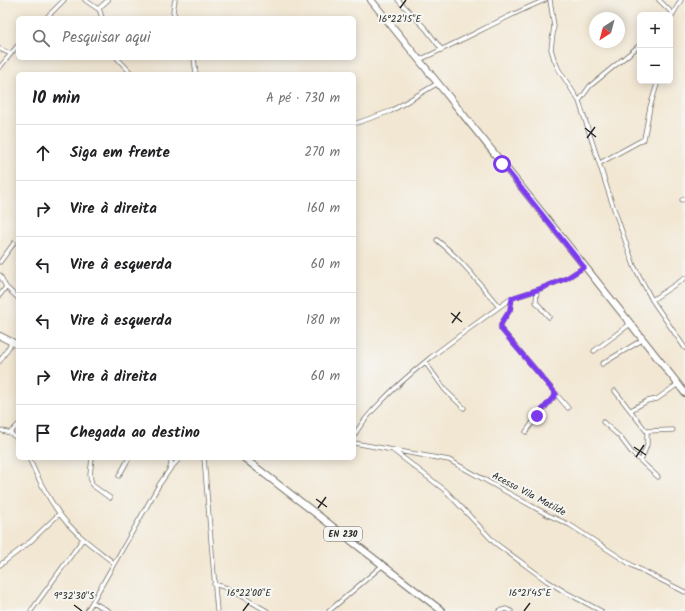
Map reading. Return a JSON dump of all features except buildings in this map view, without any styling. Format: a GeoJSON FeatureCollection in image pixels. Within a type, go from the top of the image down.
{"type":"FeatureCollection","features":[{"type":"Feature","properties":{"kind":"main road"},"geometry":{"type":"LineString","coordinates":[[371,0],[685,393]]}},
{"type":"Feature","properties":{"kind":"main road"},"geometry":{"type":"LineString","coordinates":[[0,336],[15,344]]}},
{"type":"Feature","properties":{"kind":"main road","name":"EN 230"},"geometry":{"type":"LineString","coordinates":[[247,460],[442,611]]}},
{"type":"Feature","properties":{"kind":"street"},"geometry":{"type":"LineString","coordinates":[[48,16],[64,0]]}},
{"type":"Feature","properties":{"kind":"street"},"geometry":{"type":"LineString","coordinates":[[85,0],[96,8],[99,8]]}},
{"type":"Feature","properties":{"kind":"street"},"geometry":{"type":"LineString","coordinates":[[99,8],[108,0]]}},
{"type":"Feature","properties":{"kind":"street"},"geometry":{"type":"LineString","coordinates":[[175,0],[173,11],[175,16]]}},
{"type":"Feature","properties":{"kind":"street"},"geometry":{"type":"LineString","coordinates":[[398,0],[426,29],[442,50]]}},
{"type":"Feature","properties":{"kind":"street"},"geometry":{"type":"LineString","coordinates":[[419,60],[442,50],[526,7],[545,0]]}},
{"type":"Feature","properties":{"kind":"street"},"geometry":{"type":"LineString","coordinates":[[550,0],[554,26],[551,49],[554,59],[559,70],[579,101],[634,266],[652,300],[685,348]]}},
{"type":"Feature","properties":{"kind":"street"},"geometry":{"type":"LineString","coordinates":[[659,0],[671,12]]}},
{"type":"Feature","properties":{"kind":"street"},"geometry":{"type":"LineString","coordinates":[[673,14],[681,0]]}},
{"type":"Feature","properties":{"kind":"street"},"geometry":{"type":"LineString","coordinates":[[99,8],[101,16]]}},
{"type":"Feature","properties":{"kind":"street"},"geometry":{"type":"LineString","coordinates":[[579,101],[590,86],[637,47]]}},
{"type":"Feature","properties":{"kind":"street"},"geometry":{"type":"LineString","coordinates":[[0,67],[16,48]]}},
{"type":"Feature","properties":{"kind":"street"},"geometry":{"type":"LineString","coordinates":[[0,49],[11,54]]}},
{"type":"Feature","properties":{"kind":"street"},"geometry":{"type":"LineString","coordinates":[[119,60],[130,72]]}},
{"type":"Feature","properties":{"kind":"street"},"geometry":{"type":"LineString","coordinates":[[194,60],[196,72]]}},
{"type":"Feature","properties":{"kind":"street"},"geometry":{"type":"LineString","coordinates":[[356,123],[391,111],[438,82]]}},
{"type":"Feature","properties":{"kind":"street"},"geometry":{"type":"LineString","coordinates":[[600,163],[644,139],[650,107],[657,84]]}},
{"type":"Feature","properties":{"kind":"street"},"geometry":{"type":"LineString","coordinates":[[437,240],[449,249],[464,265],[499,307]]}},
{"type":"Feature","properties":{"kind":"street"},"geometry":{"type":"LineString","coordinates":[[0,262],[14,243]]}},
{"type":"Feature","properties":{"kind":"street"},"geometry":{"type":"LineString","coordinates":[[356,429],[396,387],[425,362],[499,307],[512,298],[567,278],[584,267]]}},
{"type":"Feature","properties":{"kind":"street"},"geometry":{"type":"LineString","coordinates":[[0,275],[6,287],[16,296]]}},
{"type":"Feature","properties":{"kind":"street"},"geometry":{"type":"LineString","coordinates":[[652,300],[685,278]]}},
{"type":"Feature","properties":{"kind":"street"},"geometry":{"type":"LineString","coordinates":[[0,294],[6,287]]}},
{"type":"Feature","properties":{"kind":"street"},"geometry":{"type":"LineString","coordinates":[[537,290],[536,302],[549,317]]}},
{"type":"Feature","properties":{"kind":"street"},"geometry":{"type":"LineString","coordinates":[[512,298],[510,310],[501,324],[501,329],[568,408]]}},
{"type":"Feature","properties":{"kind":"street"},"geometry":{"type":"LineString","coordinates":[[594,351],[630,324]]}},
{"type":"Feature","properties":{"kind":"street"},"geometry":{"type":"LineString","coordinates":[[602,364],[642,340]]}},
{"type":"Feature","properties":{"kind":"street"},"geometry":{"type":"LineString","coordinates":[[0,361],[15,344]]}},
{"type":"Feature","properties":{"kind":"street"},"geometry":{"type":"LineString","coordinates":[[425,362],[448,394],[464,408]]}},
{"type":"Feature","properties":{"kind":"street"},"geometry":{"type":"LineString","coordinates":[[631,410],[647,401],[657,399],[678,384]]}},
{"type":"Feature","properties":{"kind":"street"},"geometry":{"type":"LineString","coordinates":[[615,391],[647,431],[647,446],[641,461]]}},
{"type":"Feature","properties":{"kind":"street"},"geometry":{"type":"LineString","coordinates":[[526,432],[537,416],[556,394]]}},
{"type":"Feature","properties":{"kind":"street"},"geometry":{"type":"LineString","coordinates":[[602,422],[620,437],[632,453],[658,477]]}},
{"type":"Feature","properties":{"kind":"street"},"geometry":{"type":"LineString","coordinates":[[10,433],[16,427]]}},
{"type":"Feature","properties":{"kind":"street"},"geometry":{"type":"LineString","coordinates":[[0,430],[10,433],[16,438]]}},
{"type":"Feature","properties":{"kind":"street"},"geometry":{"type":"LineString","coordinates":[[647,431],[673,430]]}},
{"type":"Feature","properties":{"kind":"street","name":"Acesso Vila Matilde"},"geometry":{"type":"LineString","coordinates":[[356,443],[449,460],[548,515],[570,525],[640,570],[685,592]]}},
{"type":"Feature","properties":{"kind":"street"},"geometry":{"type":"LineString","coordinates":[[394,450],[446,491],[495,543],[547,581],[601,611]]}},
{"type":"Feature","properties":{"kind":"street"},"geometry":{"type":"LineString","coordinates":[[30,460],[39,482],[59,514],[84,539],[114,563]]}},
{"type":"Feature","properties":{"kind":"street"},"geometry":{"type":"LineString","coordinates":[[92,460],[90,475],[92,484],[110,498]]}},
{"type":"Feature","properties":{"kind":"street"},"geometry":{"type":"LineString","coordinates":[[119,476],[128,460]]}},
{"type":"Feature","properties":{"kind":"street"},"geometry":{"type":"LineString","coordinates":[[170,469],[172,460]]}},
{"type":"Feature","properties":{"kind":"street"},"geometry":{"type":"LineString","coordinates":[[87,611],[170,469],[178,460]]}},
{"type":"Feature","properties":{"kind":"street"},"geometry":{"type":"LineString","coordinates":[[204,460],[217,611]]}},
{"type":"Feature","properties":{"kind":"street"},"geometry":{"type":"LineString","coordinates":[[0,565],[30,542],[59,514]]}},
{"type":"Feature","properties":{"kind":"street"},"geometry":{"type":"LineString","coordinates":[[31,611],[84,539]]}},
{"type":"Feature","properties":{"kind":"street"},"geometry":{"type":"LineString","coordinates":[[329,611],[383,565]]}},
{"type":"Feature","properties":{"kind":"street"},"geometry":{"type":"LineString","coordinates":[[214,584],[227,588],[267,611]]}},
{"type":"Feature","properties":{"kind":"street"},"geometry":{"type":"LineString","coordinates":[[92,602],[109,611]]}},
{"type":"Feature","properties":{"kind":"street"},"geometry":{"type":"LineString","coordinates":[[499,611],[506,609],[511,611]]}},
{"type":"Feature","properties":{"kind":"route"},"geometry":{"type":"LineString","coordinates":[[502,164],[584,267],[567,278],[512,298],[510,310],[500,327],[556,394],[537,416]]}}]}
